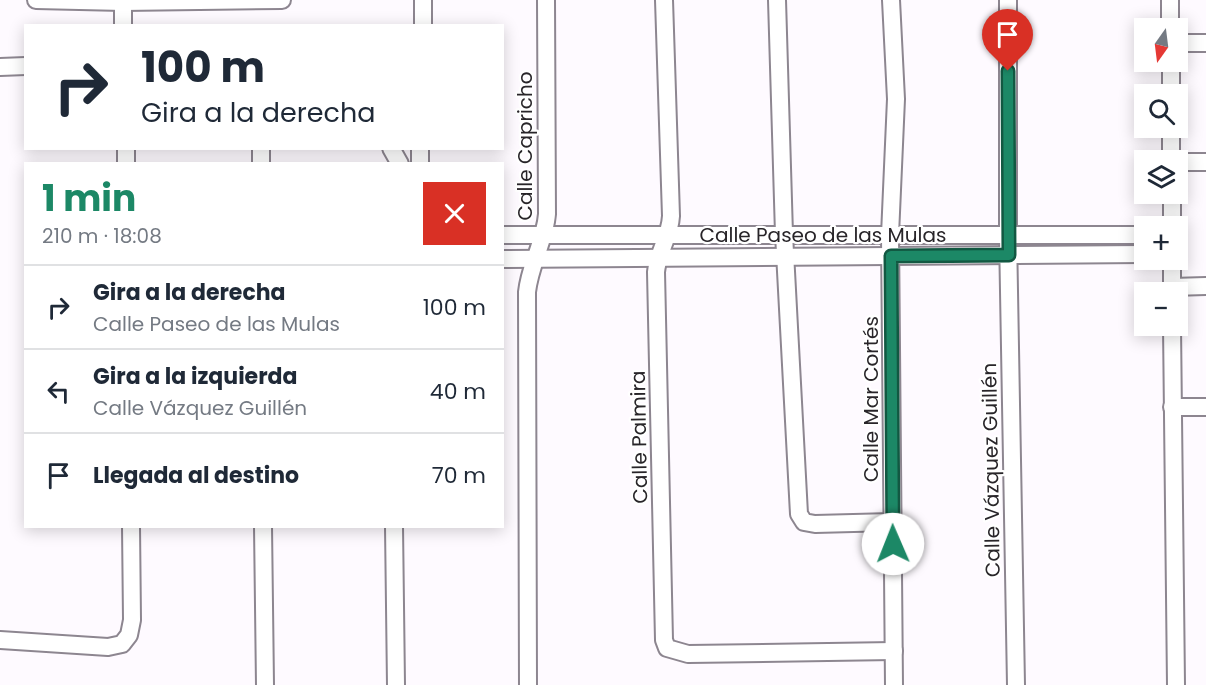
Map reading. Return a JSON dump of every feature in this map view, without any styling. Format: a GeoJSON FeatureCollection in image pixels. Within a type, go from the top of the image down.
{"type":"FeatureCollection","features":[{"type":"Feature","properties":{"kind":"street"},"geometry":{"type":"LineString","coordinates":[[36,0],[123,2],[282,0]]}},
{"type":"Feature","properties":{"kind":"street"},"geometry":{"type":"LineString","coordinates":[[423,0],[423,24]]}},
{"type":"Feature","properties":{"kind":"street","name":"Calle Capricho"},"geometry":{"type":"LineString","coordinates":[[528,685],[526,300],[529,274],[544,234],[547,214],[546,0]]}},
{"type":"Feature","properties":{"kind":"street","name":"Calle Palmira"},"geometry":{"type":"LineString","coordinates":[[664,0],[669,234],[657,257],[662,629],[667,648],[698,654],[894,651]]}},
{"type":"Feature","properties":{"kind":"street"},"geometry":{"type":"LineString","coordinates":[[777,0],[784,234],[799,514],[804,522],[815,524],[892,522]]}},
{"type":"Feature","properties":{"kind":"street"},"geometry":{"type":"LineString","coordinates":[[890,235],[896,99],[891,0]]}},
{"type":"Feature","properties":{"kind":"street"},"geometry":{"type":"LineString","coordinates":[[1008,0],[1008,235]]}},
{"type":"Feature","properties":{"kind":"street"},"geometry":{"type":"LineString","coordinates":[[1170,0],[1170,18]]}},
{"type":"Feature","properties":{"kind":"street"},"geometry":{"type":"LineString","coordinates":[[123,2],[123,24]]}},
{"type":"Feature","properties":{"kind":"street"},"geometry":{"type":"LineString","coordinates":[[1188,43],[1206,43]]}},
{"type":"Feature","properties":{"kind":"street"},"geometry":{"type":"LineString","coordinates":[[0,67],[24,66]]}},
{"type":"Feature","properties":{"kind":"street"},"geometry":{"type":"LineString","coordinates":[[1188,162],[1206,162]]}},
{"type":"Feature","properties":{"kind":"street","name":"Calle Paseo de las Mulas"},"geometry":{"type":"LineString","coordinates":[[504,235],[1134,235]]}},
{"type":"Feature","properties":{"kind":"street","name":"Calle Mar Cortés"},"geometry":{"type":"LineString","coordinates":[[890,235],[894,685]]}},
{"type":"Feature","properties":{"kind":"street","name":"Calle Vázquez Guillén"},"geometry":{"type":"LineString","coordinates":[[1008,235],[1016,685]]}},
{"type":"Feature","properties":{"kind":"street","name":"Calle Paseo de las Mulas"},"geometry":{"type":"LineString","coordinates":[[504,259],[1134,254]]}},
{"type":"Feature","properties":{"kind":"street"},"geometry":{"type":"LineString","coordinates":[[1188,288],[1206,286]]}},
{"type":"Feature","properties":{"kind":"street"},"geometry":{"type":"LineString","coordinates":[[1172,336],[1176,685]]}},
{"type":"Feature","properties":{"kind":"street"},"geometry":{"type":"LineString","coordinates":[[1172,407],[1206,407]]}},
{"type":"Feature","properties":{"kind":"street"},"geometry":{"type":"LineString","coordinates":[[0,640],[108,647],[122,644],[129,635],[132,620],[131,528]]}},
{"type":"Feature","properties":{"kind":"street"},"geometry":{"type":"LineString","coordinates":[[263,528],[265,685]]}},
{"type":"Feature","properties":{"kind":"street"},"geometry":{"type":"LineString","coordinates":[[394,528],[396,685]]}},
{"type":"Feature","properties":{"kind":"route"},"geometry":{"type":"LineString","coordinates":[[893,544],[891,256],[1009,255],[1008,71]]}}]}
